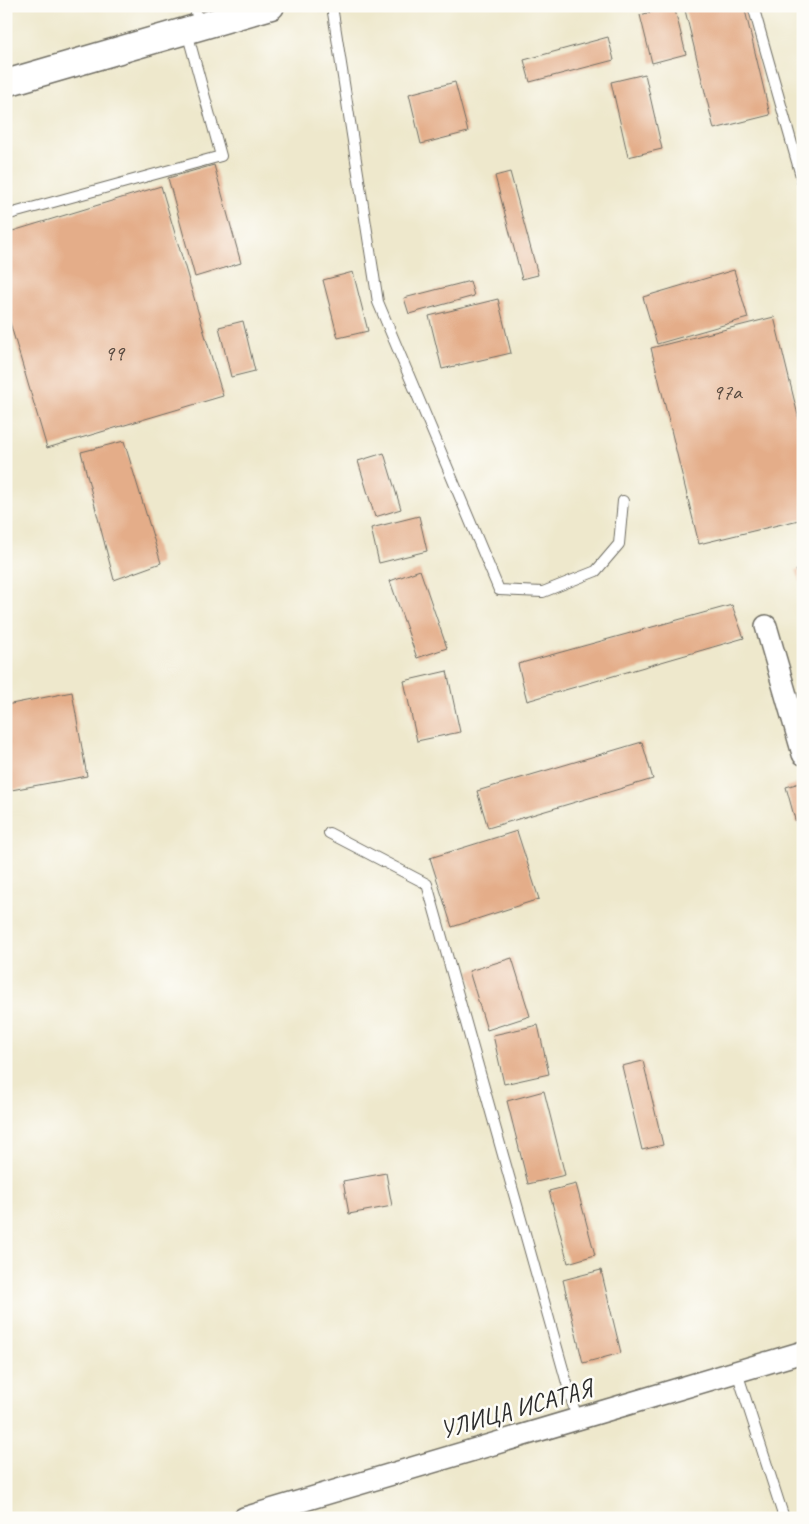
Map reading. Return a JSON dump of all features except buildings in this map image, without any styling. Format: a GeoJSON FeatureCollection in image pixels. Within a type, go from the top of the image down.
{"type":"FeatureCollection","features":[{"type":"Feature","properties":{"kind":"street"},"geometry":{"type":"LineString","coordinates":[[6,83],[194,21],[271,6]]}},
{"type":"Feature","properties":{"kind":"street"},"geometry":{"type":"LineString","coordinates":[[766,626],[803,754]]}},
{"type":"Feature","properties":{"kind":"street","name":"УЛИЦА ИСАТАЯ"},"geometry":{"type":"LineString","coordinates":[[244,1518],[803,1352]]}},
{"type":"Feature","properties":{"kind":"lane"},"geometry":{"type":"LineString","coordinates":[[332,6],[378,302],[499,590],[543,592],[596,572],[619,544],[623,501]]}},
{"type":"Feature","properties":{"kind":"lane"},"geometry":{"type":"LineString","coordinates":[[753,6],[803,183]]}},
{"type":"Feature","properties":{"kind":"lane"},"geometry":{"type":"LineString","coordinates":[[6,215],[221,156],[194,21]]}},
{"type":"Feature","properties":{"kind":"lane"},"geometry":{"type":"LineString","coordinates":[[329,833],[428,884],[578,1419]]}},
{"type":"Feature","properties":{"kind":"lane"},"geometry":{"type":"LineString","coordinates":[[737,1372],[784,1518]]}}]}
